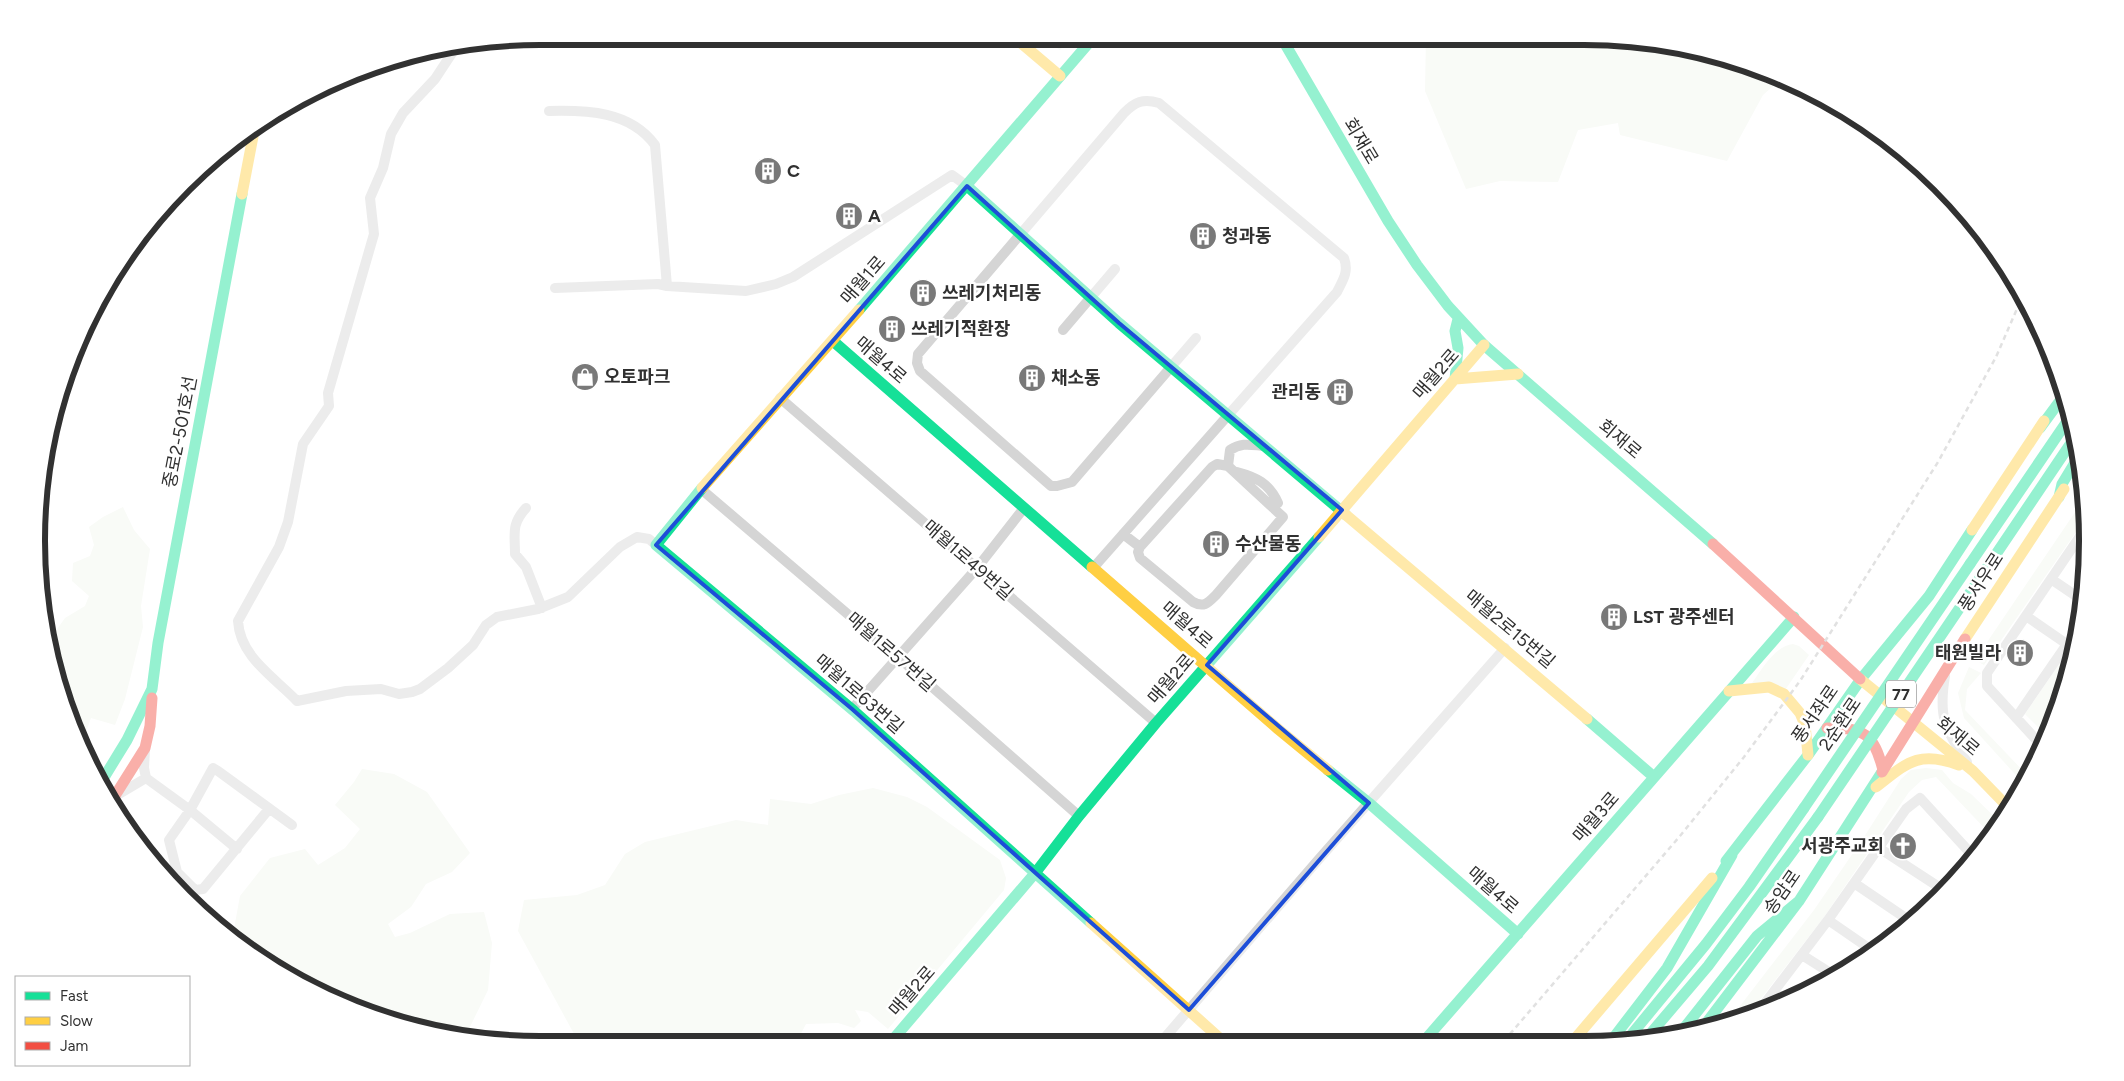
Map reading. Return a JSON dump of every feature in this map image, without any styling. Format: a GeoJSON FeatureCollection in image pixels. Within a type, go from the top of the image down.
{"type":"FeatureCollection","features":[{"type":"Feature","properties":{"kind":"main road"},"geometry":{"type":"LineString","coordinates":[[1023,45],[1060,76]]}},
{"type":"Feature","properties":{"kind":"main road","name":"매월1로"},"geometry":{"type":"LineString","coordinates":[[656,545],[701,489],[780,398],[833,341],[1087,45]]}},
{"type":"Feature","properties":{"kind":"main road","name":"회재로"},"geometry":{"type":"LineString","coordinates":[[1285,45],[1392,227],[1428,282],[1458,319],[1484,345],[1670,505],[1861,679],[1973,771],[2004,803]]}},
{"type":"Feature","properties":{"kind":"main road","name":"중로2-501호선"},"geometry":{"type":"LineString","coordinates":[[105,776],[127,740],[152,690],[158,643],[253,137]]}},
{"type":"Feature","properties":{"kind":"main road","name":"매월2로15번길"},"geometry":{"type":"LineString","coordinates":[[967,186],[1226,416],[1342,510],[1506,648],[1654,777]]}},
{"type":"Feature","properties":{"kind":"main road"},"geometry":{"type":"LineString","coordinates":[[1458,319],[1455,379],[1518,374]]}},
{"type":"Feature","properties":{"kind":"main road","name":"매월4로"},"geometry":{"type":"LineString","coordinates":[[833,341],[1518,934]]}},
{"type":"Feature","properties":{"kind":"main road","name":"매월2로"},"geometry":{"type":"LineString","coordinates":[[896,1036],[1036,872],[1079,816],[1156,723],[1484,345]]}},
{"type":"Feature","properties":{"kind":"main road","name":"풍서좌로"},"geometry":{"type":"LineString","coordinates":[[1577,1036],[1732,855],[1808,755],[1861,679],[1929,596],[2059,400]]}},
{"type":"Feature","properties":{"kind":"main road","name":"2순환로"},"geometry":{"type":"LineString","coordinates":[[1632,1033],[1749,887],[2065,425]]}},
{"type":"Feature","properties":{"kind":"main road","name":"2순환로"},"geometry":{"type":"LineString","coordinates":[[1652,1031],[1720,950],[1818,817],[2069,445]]}},
{"type":"Feature","properties":{"kind":"main road"},"geometry":{"type":"LineString","coordinates":[[2059,497],[2062,484],[2073,466]]}},
{"type":"Feature","properties":{"kind":"main road","name":"풍서우로"},"geometry":{"type":"LineString","coordinates":[[1913,721],[1946,668],[2075,475]]}},
{"type":"Feature","properties":{"kind":"main road","name":"매월1로63번길"},"geometry":{"type":"LineString","coordinates":[[656,545],[852,709],[1217,1036]]}},
{"type":"Feature","properties":{"kind":"main road","name":"매월3로"},"geometry":{"type":"LineString","coordinates":[[1428,1036],[1794,617]]}},
{"type":"Feature","properties":{"kind":"main road"},"geometry":{"type":"LineString","coordinates":[[1730,691],[1769,687],[1784,694],[1800,713],[1805,725],[1808,755]]}},
{"type":"Feature","properties":{"kind":"main road"},"geometry":{"type":"LineString","coordinates":[[116,795],[145,748],[150,726],[152,690]]}},
{"type":"Feature","properties":{"kind":"main road","name":"송암로"},"geometry":{"type":"LineString","coordinates":[[1709,1020],[1799,901],[1913,721]]}},
{"type":"Feature","properties":{"kind":"main road"},"geometry":{"type":"LineString","coordinates":[[1827,728],[1852,727],[1866,735],[1878,750],[1883,770]]}},
{"type":"Feature","properties":{"kind":"main road"},"geometry":{"type":"LineString","coordinates":[[1871,790],[1909,763],[1922,758],[1943,758],[1973,771]]}},
{"type":"Feature","properties":{"kind":"main road"},"geometry":{"type":"LineString","coordinates":[[1615,1035],[1667,968],[1732,855]]}},
{"type":"Feature","properties":{"kind":"main road"},"geometry":{"type":"LineString","coordinates":[[1687,1024],[1757,936],[1799,901]]}},
{"type":"Feature","properties":{"kind":"street"},"geometry":{"type":"LineString","coordinates":[[452,54],[435,79],[403,112],[391,134],[383,168],[370,198],[374,234],[328,393],[329,406],[303,444],[288,522],[279,547],[238,620],[239,634],[259,667],[282,685],[297,701],[359,690],[381,689],[399,694],[412,692],[430,683],[448,668],[473,645],[486,625],[497,617],[542,608],[568,597],[620,547],[638,537],[649,539],[656,545]]}},
{"type":"Feature","properties":{"kind":"street"},"geometry":{"type":"LineString","coordinates":[[1094,567],[1337,292],[1346,274],[1347,266],[1344,258],[1159,103],[1150,100],[1134,103],[921,349],[917,362],[920,371],[1051,486],[1057,486],[1072,482],[1196,338]]}},
{"type":"Feature","properties":{"kind":"street"},"geometry":{"type":"LineString","coordinates":[[549,111],[575,110],[609,115],[648,135],[655,145],[666,286]]}},
{"type":"Feature","properties":{"kind":"street"},"geometry":{"type":"LineString","coordinates":[[555,288],[658,284],[746,291],[776,284],[793,277],[952,176],[967,186]]}},
{"type":"Feature","properties":{"kind":"street"},"geometry":{"type":"LineString","coordinates":[[1063,330],[1115,269]]}},
{"type":"Feature","properties":{"kind":"street","name":"매월1로49번길"},"geometry":{"type":"LineString","coordinates":[[780,398],[1156,723]]}},
{"type":"Feature","properties":{"kind":"street"},"geometry":{"type":"LineString","coordinates":[[1264,446],[1242,444],[1230,450],[1231,469],[1283,517],[1206,605],[1193,602],[1140,558],[1138,552],[1140,546],[1212,467],[1217,464],[1231,469],[1256,477],[1274,494],[1278,503]]}},
{"type":"Feature","properties":{"kind":"street","name":"매월1로57번길"},"geometry":{"type":"LineString","coordinates":[[701,489],[898,657],[1079,816]]}},
{"type":"Feature","properties":{"kind":"street"},"geometry":{"type":"LineString","coordinates":[[526,508],[517,518],[514,526],[515,554],[526,567],[542,608]]}},
{"type":"Feature","properties":{"kind":"street"},"geometry":{"type":"LineString","coordinates":[[852,709],[977,568],[1024,508]]}},
{"type":"Feature","properties":{"kind":"street"},"geometry":{"type":"LineString","coordinates":[[1123,534],[1140,546]]}},
{"type":"Feature","properties":{"kind":"street"},"geometry":{"type":"LineString","coordinates":[[2037,740],[1987,686],[1987,673],[2051,579],[2079,546]]}},
{"type":"Feature","properties":{"kind":"street"},"geometry":{"type":"LineString","coordinates":[[2051,579],[2076,596]]}},
{"type":"Feature","properties":{"kind":"street"},"geometry":{"type":"LineString","coordinates":[[2026,616],[2067,645]]}},
{"type":"Feature","properties":{"kind":"street"},"geometry":{"type":"LineString","coordinates":[[1166,1036],[1368,803],[1506,648]]}},
{"type":"Feature","properties":{"kind":"street"},"geometry":{"type":"LineString","coordinates":[[2016,718],[2066,653]]}},
{"type":"Feature","properties":{"kind":"street"},"geometry":{"type":"LineString","coordinates":[[1946,668],[1941,696],[1947,732],[1973,771]]}},
{"type":"Feature","properties":{"kind":"street"},"geometry":{"type":"LineString","coordinates":[[145,748],[144,768],[146,778],[237,848]]}},
{"type":"Feature","properties":{"kind":"street"},"geometry":{"type":"LineString","coordinates":[[269,809],[203,889],[195,890],[177,872],[169,840],[190,810],[213,768],[269,809],[292,826]]}},
{"type":"Feature","properties":{"kind":"street"},"geometry":{"type":"LineString","coordinates":[[117,797],[146,778]]}},
{"type":"Feature","properties":{"kind":"street"},"geometry":{"type":"LineString","coordinates":[[1768,1000],[1828,920],[1906,809],[1920,798],[1969,852]]}},
{"type":"Feature","properties":{"kind":"street"},"geometry":{"type":"LineString","coordinates":[[1879,848],[1938,886]]}},
{"type":"Feature","properties":{"kind":"street"},"geometry":{"type":"LineString","coordinates":[[1854,884],[1905,917]]}},
{"type":"Feature","properties":{"kind":"street"},"geometry":{"type":"LineString","coordinates":[[1828,920],[1867,947]]}},
{"type":"Feature","properties":{"kind":"street"},"geometry":{"type":"LineString","coordinates":[[1802,955],[1828,972]]}},
{"type":"Feature","properties":{"kind":"street"},"geometry":{"type":"LineString","coordinates":[[1774,992],[1779,995]]}},
{"type":"Feature","properties":{"kind":"highlighted area"},"geometry":{"type":"Polygon","coordinates":[[[967,186],[1119,323],[1342,510],[1207,665],[1369,803],[1189,1010],[852,709],[656,545],[967,186]]]}},
{"type":"Feature","properties":{"kind":"shaded area"},"geometry":{"type":"Polygon","coordinates":[[[1053,45],[1065,45],[1060,50],[1053,45]]]}},
{"type":"Feature","properties":{"kind":"shaded area"},"geometry":{"type":"Polygon","coordinates":[[[1426,45],[1584,45],[1648,49],[1712,62],[1743,71],[1775,84],[1763,95],[1727,161],[1620,135],[1618,123],[1578,130],[1558,182],[1500,181],[1466,189],[1425,91],[1426,45]]]}},
{"type":"Feature","properties":{"kind":"shaded area"},"geometry":{"type":"Polygon","coordinates":[[[123,507],[134,530],[150,549],[141,606],[143,627],[125,699],[115,725],[91,718],[85,734],[71,700],[54,633],[65,618],[85,606],[89,596],[72,581],[73,563],[90,556],[94,545],[89,527],[103,517],[123,507]]]}},
{"type":"Feature","properties":{"kind":"shaded area"},"geometry":{"type":"Polygon","coordinates":[[[2078,508],[2079,528],[1984,665],[1975,660],[2078,508]]]}},
{"type":"Feature","properties":{"kind":"shaded area"},"geometry":{"type":"Polygon","coordinates":[[[1793,644],[1799,646],[1809,655],[1781,696],[1752,683],[1780,649],[1793,644]]]}},
{"type":"Feature","properties":{"kind":"shaded area"},"geometry":{"type":"Polygon","coordinates":[[[2065,656],[2053,700],[2041,730],[2025,714],[2065,656]]]}},
{"type":"Feature","properties":{"kind":"shaded area"},"geometry":{"type":"Polygon","coordinates":[[[1969,667],[1981,673],[1967,689],[1965,710],[2023,770],[2018,778],[1964,718],[1958,693],[1969,667]]]}},
{"type":"Feature","properties":{"kind":"shaded area"},"geometry":{"type":"Polygon","coordinates":[[[1926,768],[1942,770],[1953,783],[1971,794],[1995,817],[1986,829],[1936,777],[1922,780],[1909,792],[1824,917],[1756,1005],[1735,1012],[1814,910],[1901,779],[1911,770],[1926,768]]]}},
{"type":"Feature","properties":{"kind":"shaded area"},"geometry":{"type":"Polygon","coordinates":[[[362,769],[394,774],[427,792],[470,853],[452,872],[426,884],[411,907],[388,924],[395,937],[410,933],[450,914],[484,912],[492,943],[488,990],[468,1031],[412,1019],[381,1010],[351,998],[293,970],[233,929],[240,896],[270,858],[305,849],[318,865],[345,848],[360,829],[335,805],[362,769]]]}},
{"type":"Feature","properties":{"kind":"shaded area"},"geometry":{"type":"Polygon","coordinates":[[[873,788],[907,797],[927,807],[1000,860],[1006,878],[1004,890],[888,1029],[868,1012],[855,1010],[861,1021],[854,1028],[838,1023],[806,1024],[800,1036],[575,1036],[518,931],[524,900],[577,895],[605,885],[625,854],[645,842],[736,820],[768,825],[770,799],[811,804],[839,795],[873,788]]]}},
{"type":"Feature","properties":{"kind":"railway"},"geometry":{"type":"LineString","coordinates":[[1508,1036],[1680,836],[1744,757],[1800,681],[1938,462],[1996,357],[2019,304]]}},
{"type":"Feature","properties":{"kind":"traffic: fast"},"geometry":{"type":"LineString","coordinates":[[859,310],[1087,45]]}},
{"type":"Feature","properties":{"kind":"traffic: fast"},"geometry":{"type":"LineString","coordinates":[[1286,45],[1388,221],[1417,265],[1448,306],[1484,345],[1713,544]]}},
{"type":"Feature","properties":{"kind":"traffic: fast"},"geometry":{"type":"LineString","coordinates":[[967,186],[1119,323],[1346,515]]}},
{"type":"Feature","properties":{"kind":"traffic: fast"},"geometry":{"type":"LineString","coordinates":[[105,776],[127,740],[152,689],[158,643],[242,194]]}},
{"type":"Feature","properties":{"kind":"traffic: fast"},"geometry":{"type":"LineString","coordinates":[[1455,379],[1458,348],[1455,331],[1458,319]]}},
{"type":"Feature","properties":{"kind":"traffic: fast"},"geometry":{"type":"LineString","coordinates":[[833,341],[1092,567]]}},
{"type":"Feature","properties":{"kind":"traffic: fast"},"geometry":{"type":"LineString","coordinates":[[2040,428],[2059,402]]}},
{"type":"Feature","properties":{"kind":"traffic: fast"},"geometry":{"type":"LineString","coordinates":[[1970,564],[2065,425]]}},
{"type":"Feature","properties":{"kind":"traffic: fast"},"geometry":{"type":"LineString","coordinates":[[1984,572],[2069,445]]}},
{"type":"Feature","properties":{"kind":"traffic: fast"},"geometry":{"type":"LineString","coordinates":[[2059,497],[2062,484],[2073,466]]}},
{"type":"Feature","properties":{"kind":"traffic: fast"},"geometry":{"type":"LineString","coordinates":[[702,488],[656,545],[854,711],[1091,923]]}},
{"type":"Feature","properties":{"kind":"traffic: fast"},"geometry":{"type":"LineString","coordinates":[[1726,861],[1808,755],[1861,679],[1929,596],[1972,530]]}},
{"type":"Feature","properties":{"kind":"traffic: fast"},"geometry":{"type":"LineString","coordinates":[[896,1036],[1036,872],[1079,816],[1156,723],[1319,537]]}},
{"type":"Feature","properties":{"kind":"traffic: fast"},"geometry":{"type":"LineString","coordinates":[[1804,808],[1970,564]]}},
{"type":"Feature","properties":{"kind":"traffic: fast"},"geometry":{"type":"LineString","coordinates":[[1818,817],[1984,572]]}},
{"type":"Feature","properties":{"kind":"traffic: fast"},"geometry":{"type":"LineString","coordinates":[[1428,1036],[1794,617]]}},
{"type":"Feature","properties":{"kind":"traffic: fast"},"geometry":{"type":"LineString","coordinates":[[1587,719],[1654,777]]}},
{"type":"Feature","properties":{"kind":"traffic: fast"},"geometry":{"type":"LineString","coordinates":[[1328,770],[1369,803],[1518,934]]}},
{"type":"Feature","properties":{"kind":"traffic: fast"},"geometry":{"type":"LineString","coordinates":[[1709,1020],[1799,901],[1882,772]]}},
{"type":"Feature","properties":{"kind":"traffic: fast"},"geometry":{"type":"LineString","coordinates":[[1632,1033],[1706,944],[1749,887],[1804,808]]}},
{"type":"Feature","properties":{"kind":"traffic: fast"},"geometry":{"type":"LineString","coordinates":[[1653,1031],[1708,966],[1818,817]]}},
{"type":"Feature","properties":{"kind":"traffic: fast"},"geometry":{"type":"LineString","coordinates":[[1616,1035],[1667,968],[1732,855]]}},
{"type":"Feature","properties":{"kind":"traffic: fast"},"geometry":{"type":"LineString","coordinates":[[1687,1024],[1757,936],[1799,901]]}},
{"type":"Feature","properties":{"kind":"traffic: slow"},"geometry":{"type":"LineString","coordinates":[[1023,45],[1060,76]]}},
{"type":"Feature","properties":{"kind":"traffic: slow"},"geometry":{"type":"LineString","coordinates":[[242,194],[253,137]]}},
{"type":"Feature","properties":{"kind":"traffic: slow"},"geometry":{"type":"LineString","coordinates":[[702,488],[859,310]]}},
{"type":"Feature","properties":{"kind":"traffic: slow"},"geometry":{"type":"LineString","coordinates":[[1319,537],[1484,345]]}},
{"type":"Feature","properties":{"kind":"traffic: slow"},"geometry":{"type":"LineString","coordinates":[[1455,379],[1518,374]]}},
{"type":"Feature","properties":{"kind":"traffic: slow"},"geometry":{"type":"LineString","coordinates":[[1972,530],[2044,421]]}},
{"type":"Feature","properties":{"kind":"traffic: slow"},"geometry":{"type":"LineString","coordinates":[[1965,639],[2064,489]]}},
{"type":"Feature","properties":{"kind":"traffic: slow"},"geometry":{"type":"LineString","coordinates":[[1346,515],[1587,719]]}},
{"type":"Feature","properties":{"kind":"traffic: slow"},"geometry":{"type":"LineString","coordinates":[[1092,567],[1278,729],[1328,770]]}},
{"type":"Feature","properties":{"kind":"traffic: slow"},"geometry":{"type":"LineString","coordinates":[[1860,679],[1973,771],[2004,803]]}},
{"type":"Feature","properties":{"kind":"traffic: slow"},"geometry":{"type":"LineString","coordinates":[[1729,691],[1769,687],[1784,694],[1800,713],[1805,725],[1808,755]]}},
{"type":"Feature","properties":{"kind":"traffic: slow"},"geometry":{"type":"LineString","coordinates":[[1876,787],[1896,771],[1914,761],[1933,759],[1959,765]]}},
{"type":"Feature","properties":{"kind":"traffic: slow"},"geometry":{"type":"LineString","coordinates":[[1577,1036],[1712,878]]}},
{"type":"Feature","properties":{"kind":"traffic: slow"},"geometry":{"type":"LineString","coordinates":[[1091,923],[1217,1036]]}},
{"type":"Feature","properties":{"kind":"traffic: jam"},"geometry":{"type":"LineString","coordinates":[[1713,544],[1860,679]]}},
{"type":"Feature","properties":{"kind":"traffic: jam"},"geometry":{"type":"LineString","coordinates":[[1882,772],[1965,639]]}},
{"type":"Feature","properties":{"kind":"traffic: jam"},"geometry":{"type":"LineString","coordinates":[[115,795],[145,748],[150,726],[152,698]]}},
{"type":"Feature","properties":{"kind":"traffic: jam"},"geometry":{"type":"LineString","coordinates":[[1827,728],[1850,729],[1866,735],[1876,748],[1883,770]]}},
{"type":"Feature","properties":{"kind":"place","name":"C"},"geometry":{"type":"Point","coordinates":[768,171]}},
{"type":"Feature","properties":{"kind":"place","name":"A"},"geometry":{"type":"Point","coordinates":[849,216]}},
{"type":"Feature","properties":{"kind":"place","name":"청과동"},"geometry":{"type":"Point","coordinates":[1203,236]}},
{"type":"Feature","properties":{"kind":"place","name":"쓰레기처리동"},"geometry":{"type":"Point","coordinates":[923,293]}},
{"type":"Feature","properties":{"kind":"place","name":"쓰레기적환장"},"geometry":{"type":"Point","coordinates":[892,329]}},
{"type":"Feature","properties":{"kind":"place","name":"오토파크"},"geometry":{"type":"Point","coordinates":[585,377]}},
{"type":"Feature","properties":{"kind":"place","name":"채소동"},"geometry":{"type":"Point","coordinates":[1032,378]}},
{"type":"Feature","properties":{"kind":"place","name":"관리동"},"geometry":{"type":"Point","coordinates":[1340,392]}},
{"type":"Feature","properties":{"kind":"place","name":"수산물동"},"geometry":{"type":"Point","coordinates":[1216,544]}},
{"type":"Feature","properties":{"kind":"place","name":"LST 광주센터"},"geometry":{"type":"Point","coordinates":[1614,617]}},
{"type":"Feature","properties":{"kind":"place","name":"태원빌라"},"geometry":{"type":"Point","coordinates":[2020,653]}},
{"type":"Feature","properties":{"kind":"place","name":"서광주교회"},"geometry":{"type":"Point","coordinates":[1903,846]}}]}
